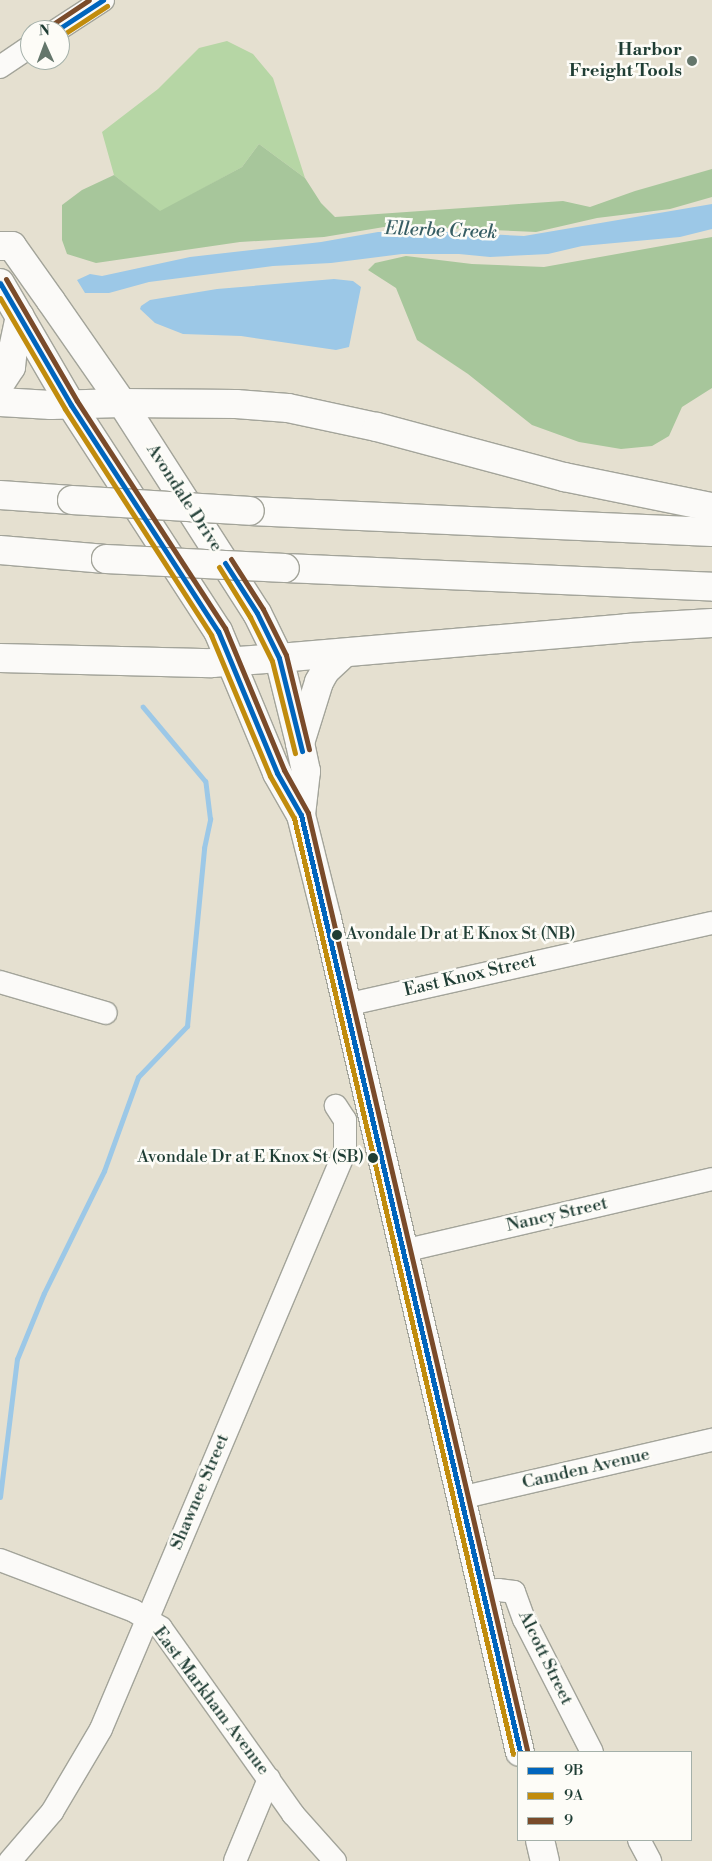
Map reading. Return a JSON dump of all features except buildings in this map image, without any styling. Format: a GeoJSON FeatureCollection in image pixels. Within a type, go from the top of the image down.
{"type":"FeatureCollection","features":[{"type":"Feature","properties":{"kind":"main road","name":"Avondale Drive"},"geometry":{"type":"LineString","coordinates":[[0,246],[12,246],[122,403],[257,613],[279,658],[306,771],[300,815]]}},
{"type":"Feature","properties":{"kind":"main road","name":"Avondale Drive"},"geometry":{"type":"LineString","coordinates":[[0,283],[71,405],[218,631],[277,772],[300,815],[327,919],[345,1005],[520,1751]]}},
{"type":"Feature","properties":{"kind":"main road"},"geometry":{"type":"LineString","coordinates":[[0,384],[11,367],[20,317]]}},
{"type":"Feature","properties":{"kind":"main road"},"geometry":{"type":"LineString","coordinates":[[0,402],[71,405],[122,403],[236,404],[288,408],[378,426],[564,477],[712,507]]}},
{"type":"Feature","properties":{"kind":"main road"},"geometry":{"type":"LineString","coordinates":[[0,495],[250,510],[712,532]]}},
{"type":"Feature","properties":{"kind":"main road"},"geometry":{"type":"LineString","coordinates":[[0,550],[106,559],[712,587]]}},
{"type":"Feature","properties":{"kind":"main road"},"geometry":{"type":"LineString","coordinates":[[0,658],[231,663],[492,639],[712,623]]}},
{"type":"Feature","properties":{"kind":"main road"},"geometry":{"type":"LineString","coordinates":[[300,743],[319,682],[325,671],[343,654]]}},
{"type":"Feature","properties":{"kind":"main road"},"geometry":{"type":"LineString","coordinates":[[540,1841],[545,1861]]}},
{"type":"Feature","properties":{"kind":"street"},"geometry":{"type":"LineString","coordinates":[[70,22],[103,0]]}},
{"type":"Feature","properties":{"kind":"street"},"geometry":{"type":"LineString","coordinates":[[0,67],[20,54]]}},
{"type":"Feature","properties":{"kind":"street","name":"East Knox Street"},"geometry":{"type":"LineString","coordinates":[[345,1005],[712,923]]}},
{"type":"Feature","properties":{"kind":"street"},"geometry":{"type":"LineString","coordinates":[[0,982],[106,1013]]}},
{"type":"Feature","properties":{"kind":"street","name":"Shawnee Street"},"geometry":{"type":"LineString","coordinates":[[10,1861],[52,1812],[101,1729],[345,1151],[346,1120],[336,1106]]}},
{"type":"Feature","properties":{"kind":"street","name":"Nancy Street"},"geometry":{"type":"LineString","coordinates":[[403,1251],[712,1179]]}},
{"type":"Feature","properties":{"kind":"street","name":"Camden Avenue"},"geometry":{"type":"LineString","coordinates":[[460,1498],[712,1440]]}},
{"type":"Feature","properties":{"kind":"street","name":"East Markham Avenue"},"geometry":{"type":"LineString","coordinates":[[0,1560],[148,1619],[161,1628],[293,1814],[335,1861]]}},
{"type":"Feature","properties":{"kind":"street","name":"Alcott Street"},"geometry":{"type":"LineString","coordinates":[[482,1592],[498,1590],[514,1592],[524,1619],[591,1751]]}},
{"type":"Feature","properties":{"kind":"street"},"geometry":{"type":"LineString","coordinates":[[235,1861],[269,1779]]}},
{"type":"Feature","properties":{"kind":"street"},"geometry":{"type":"LineString","coordinates":[[639,1841],[650,1861]]}},
{"type":"Feature","properties":{"kind":"green space"},"geometry":{"type":"Polygon","coordinates":[[[227,41],[253,54],[273,78],[305,178],[259,144],[242,167],[160,212],[114,175],[102,132],[158,89],[199,48],[227,41]]]}},
{"type":"Feature","properties":{"kind":"green space"},"geometry":{"type":"Polygon","coordinates":[[[259,144],[305,178],[321,203],[335,217],[563,201],[590,207],[635,191],[712,169],[712,197],[670,209],[597,218],[536,232],[384,227],[324,237],[240,242],[96,263],[67,254],[62,240],[62,205],[82,190],[114,175],[160,211],[242,167],[259,144]]]}},
{"type":"Feature","properties":{"kind":"green space"},"geometry":{"type":"Polygon","coordinates":[[[712,237],[712,388],[682,407],[669,436],[652,446],[621,449],[579,442],[532,425],[468,374],[417,340],[396,288],[368,270],[375,263],[406,256],[472,264],[544,267],[712,237]]]}},
{"type":"Feature","properties":{"kind":"water"},"geometry":{"type":"Polygon","coordinates":[[[712,204],[712,229],[680,237],[582,246],[548,254],[490,257],[459,254],[402,254],[331,263],[273,266],[149,282],[109,293],[85,293],[77,280],[90,274],[102,276],[190,257],[321,242],[378,232],[429,231],[524,236],[712,204]]]}},
{"type":"Feature","properties":{"kind":"water"},"geometry":{"type":"Polygon","coordinates":[[[334,279],[353,281],[361,287],[349,347],[336,350],[241,336],[183,334],[155,323],[140,309],[141,306],[150,300],[217,289],[334,279]]]}},
{"type":"Feature","properties":{"kind":"waterway"},"geometry":{"type":"LineString","coordinates":[[0,1497],[17,1359],[44,1293],[104,1171],[138,1077],[187,1026],[204,848],[210,819],[205,781],[143,707]]}},
{"type":"Feature","properties":{"kind":"transit line","name":"9"},"geometry":{"type":"LineString","coordinates":[[59,20],[89,0]]}},
{"type":"Feature","properties":{"kind":"transit line","name":"9B"},"geometry":{"type":"LineString","coordinates":[[70,22],[103,0]]}},
{"type":"Feature","properties":{"kind":"transit line","name":"9A"},"geometry":{"type":"LineString","coordinates":[[70,30],[107,6]]}},
{"type":"Feature","properties":{"kind":"transit line","name":"9"},"geometry":{"type":"LineString","coordinates":[[6,279],[77,401],[225,628],[284,770],[308,813],[527,1750]]}},
{"type":"Feature","properties":{"kind":"transit line","name":"9B"},"geometry":{"type":"LineString","coordinates":[[0,283],[71,405],[218,631],[277,773],[301,815],[520,1751]]}},
{"type":"Feature","properties":{"kind":"transit line","name":"9A"},"geometry":{"type":"LineString","coordinates":[[0,298],[65,409],[211,635],[270,776],[294,818],[513,1754]]}},
{"type":"Feature","properties":{"kind":"transit line","name":"9"},"geometry":{"type":"LineString","coordinates":[[231,559],[263,609],[286,655],[309,749]]}},
{"type":"Feature","properties":{"kind":"transit line","name":"9B"},"geometry":{"type":"LineString","coordinates":[[225,563],[257,613],[279,658],[302,751]]}},
{"type":"Feature","properties":{"kind":"transit line","name":"9A"},"geometry":{"type":"LineString","coordinates":[[219,567],[250,617],[272,661],[295,753]]}},
{"type":"Feature","properties":{"kind":"place","name":"Harbor Freight Tools"},"geometry":{"type":"Point","coordinates":[692,61]}},
{"type":"Feature","properties":{"kind":"place","name":"Avondale Dr at E Knox St (NB)"},"geometry":{"type":"Point","coordinates":[337,935]}},
{"type":"Feature","properties":{"kind":"place","name":"Avondale Dr at E Knox St (SB)"},"geometry":{"type":"Point","coordinates":[373,1158]}},
{"type":"Feature","properties":{"kind":"water label","name":"Ellerbe Creek"},"geometry":{"type":"Point","coordinates":[441,231]}}]}
